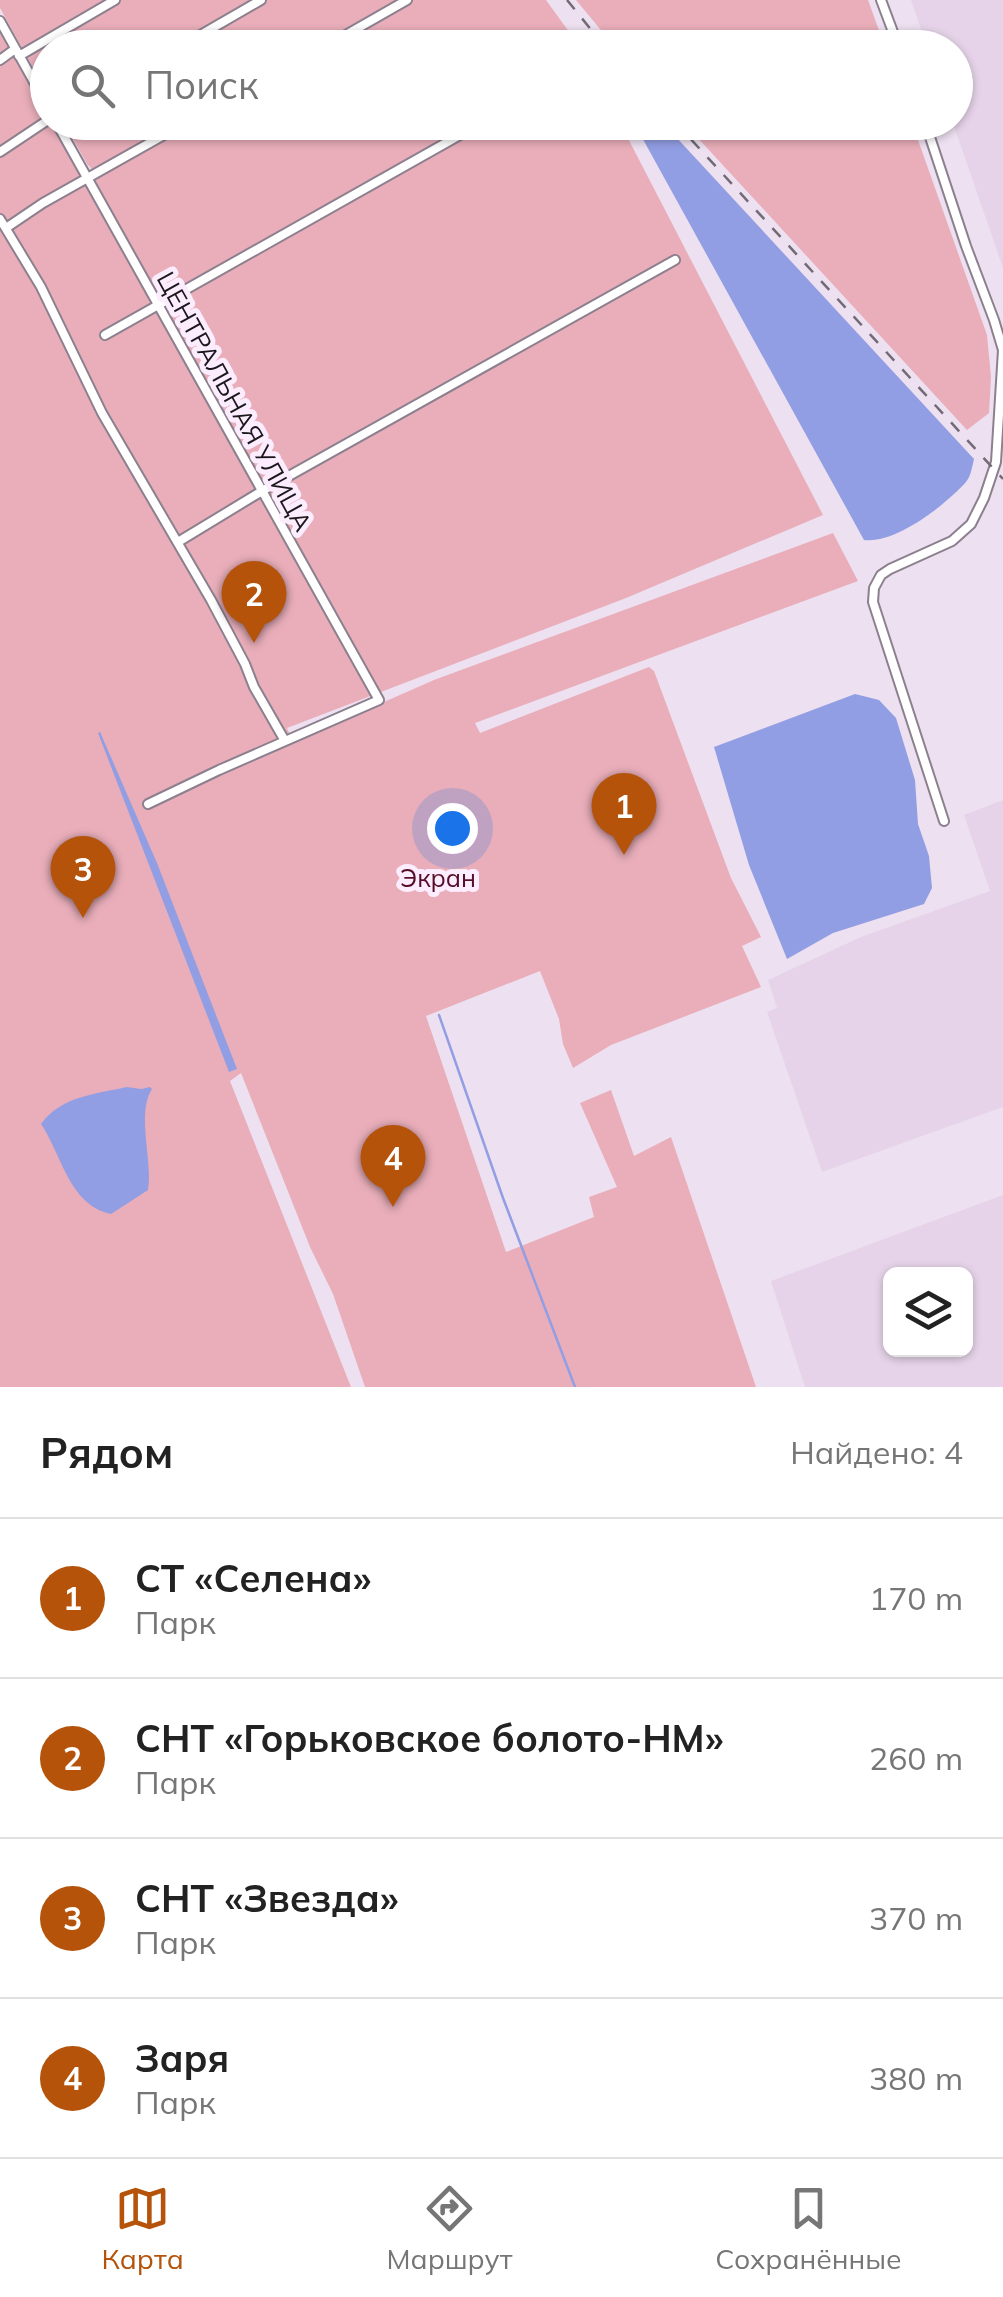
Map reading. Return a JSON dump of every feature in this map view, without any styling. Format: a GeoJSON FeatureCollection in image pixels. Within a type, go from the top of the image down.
{"type":"FeatureCollection","features":[{"type":"Feature","properties":{"kind":"street"},"geometry":{"type":"LineString","coordinates":[[58,30],[115,0]]}},
{"type":"Feature","properties":{"kind":"street"},"geometry":{"type":"LineString","coordinates":[[209,30],[261,0]]}},
{"type":"Feature","properties":{"kind":"street"},"geometry":{"type":"LineString","coordinates":[[354,30],[407,0]]}},
{"type":"Feature","properties":{"kind":"street"},"geometry":{"type":"LineString","coordinates":[[881,0],[892,30]]}},
{"type":"Feature","properties":{"kind":"street"},"geometry":{"type":"LineString","coordinates":[[0,21],[30,75]]}},
{"type":"Feature","properties":{"kind":"street"},"geometry":{"type":"LineString","coordinates":[[0,60],[30,45]]}},
{"type":"Feature","properties":{"kind":"street"},"geometry":{"type":"LineString","coordinates":[[0,152],[30,132]]}},
{"type":"Feature","properties":{"kind":"street","name":"ЦЕНТРАЛЬНАЯ УЛИЦА"},"geometry":{"type":"LineString","coordinates":[[66,140],[380,700],[285,741]]}},
{"type":"Feature","properties":{"kind":"street"},"geometry":{"type":"LineString","coordinates":[[6,228],[155,140]]}},
{"type":"Feature","properties":{"kind":"street"},"geometry":{"type":"LineString","coordinates":[[104,335],[451,140]]}},
{"type":"Feature","properties":{"kind":"street"},"geometry":{"type":"LineString","coordinates":[[931,140],[1002,350],[1000,442],[992,479],[977,516],[952,541],[880,575],[874,588],[874,602],[944,821]]}},
{"type":"Feature","properties":{"kind":"street"},"geometry":{"type":"LineString","coordinates":[[0,219],[41,288],[117,440],[178,542],[285,741],[148,804]]}},
{"type":"Feature","properties":{"kind":"street"},"geometry":{"type":"LineString","coordinates":[[178,542],[262,490],[675,260]]}},
{"type":"Feature","properties":{"kind":"shaded area"},"geometry":{"type":"Polygon","coordinates":[[[911,0],[1003,0],[1003,268],[959,140],[973,140],[973,30],[921,30],[911,0]]]}},
{"type":"Feature","properties":{"kind":"shaded area"},"geometry":{"type":"Polygon","coordinates":[[[1003,800],[1003,1107],[822,1172],[767,1012],[777,1008],[768,980],[861,937],[990,891],[964,815],[1003,800]]]}},
{"type":"Feature","properties":{"kind":"shaded area"},"geometry":{"type":"Polygon","coordinates":[[[1003,1195],[1003,1387],[805,1387],[771,1281],[1003,1195]]]}},
{"type":"Feature","properties":{"kind":"green space"},"geometry":{"type":"Polygon","coordinates":[[[0,0],[397,0],[343,30],[30,30],[30,62],[0,8],[0,0]]]}},
{"type":"Feature","properties":{"kind":"green space"},"geometry":{"type":"Polygon","coordinates":[[[410,0],[546,0],[568,30],[358,30],[410,0]]]}},
{"type":"Feature","properties":{"kind":"green space"},"geometry":{"type":"Polygon","coordinates":[[[576,0],[868,0],[879,30],[601,30],[576,0]]]}},
{"type":"Feature","properties":{"kind":"green space","name":"Экран"},"geometry":{"type":"Polygon","coordinates":[[[0,26],[30,81],[30,140],[64,140],[86,179],[163,140],[629,140],[823,515],[626,598],[287,728],[293,742],[434,680],[833,533],[858,581],[475,723],[480,733],[649,667],[654,671],[731,878],[761,937],[742,946],[761,987],[611,1045],[573,1068],[540,971],[426,1016],[506,1252],[594,1217],[589,1197],[617,1187],[580,1103],[611,1090],[634,1156],[671,1137],[756,1387],[365,1387],[333,1294],[310,1247],[241,1073],[230,1081],[351,1387],[0,1387],[0,26]]]}},
{"type":"Feature","properties":{"kind":"green space"},"geometry":{"type":"Polygon","coordinates":[[[74,140],[148,140],[93,170],[74,140]]]}},
{"type":"Feature","properties":{"kind":"green space"},"geometry":{"type":"Polygon","coordinates":[[[700,140],[918,140],[987,335],[989,413],[967,430],[700,140]]]}},
{"type":"Feature","properties":{"kind":"water"},"geometry":{"type":"Polygon","coordinates":[[[643,140],[679,140],[974,459],[966,482],[933,512],[890,536],[864,540],[643,140]]]}},
{"type":"Feature","properties":{"kind":"water"},"geometry":{"type":"Polygon","coordinates":[[[855,694],[879,700],[896,718],[915,780],[918,824],[929,856],[932,888],[924,904],[833,933],[787,959],[749,865],[714,747],[855,694]]]}},
{"type":"Feature","properties":{"kind":"water"},"geometry":{"type":"Polygon","coordinates":[[[100,732],[157,863],[237,1069],[229,1072],[100,732]]]}},
{"type":"Feature","properties":{"kind":"water"},"geometry":{"type":"Polygon","coordinates":[[[127,1087],[152,1089],[145,1111],[148,1190],[111,1214],[97,1209],[76,1190],[41,1124],[69,1102],[127,1087]]]}},
{"type":"Feature","properties":{"kind":"waterway"},"geometry":{"type":"LineString","coordinates":[[439,1015],[575,1387]]}},
{"type":"Feature","properties":{"kind":"railway"},"geometry":{"type":"LineString","coordinates":[[567,0],[591,30]]}},
{"type":"Feature","properties":{"kind":"railway"},"geometry":{"type":"LineString","coordinates":[[692,140],[1003,479]]}},
{"type":"Feature","properties":{"kind":"place","name":"СНТ «Горьковское болото-НМ»"},"geometry":{"type":"Point","coordinates":[254,643]}},
{"type":"Feature","properties":{"kind":"place","name":"СТ «Селена»"},"geometry":{"type":"Point","coordinates":[624,855]}},
{"type":"Feature","properties":{"kind":"place","name":"СНТ «Звезда»"},"geometry":{"type":"Point","coordinates":[83,918]}},
{"type":"Feature","properties":{"kind":"place","name":"Заря"},"geometry":{"type":"Point","coordinates":[393,1207]}}]}
